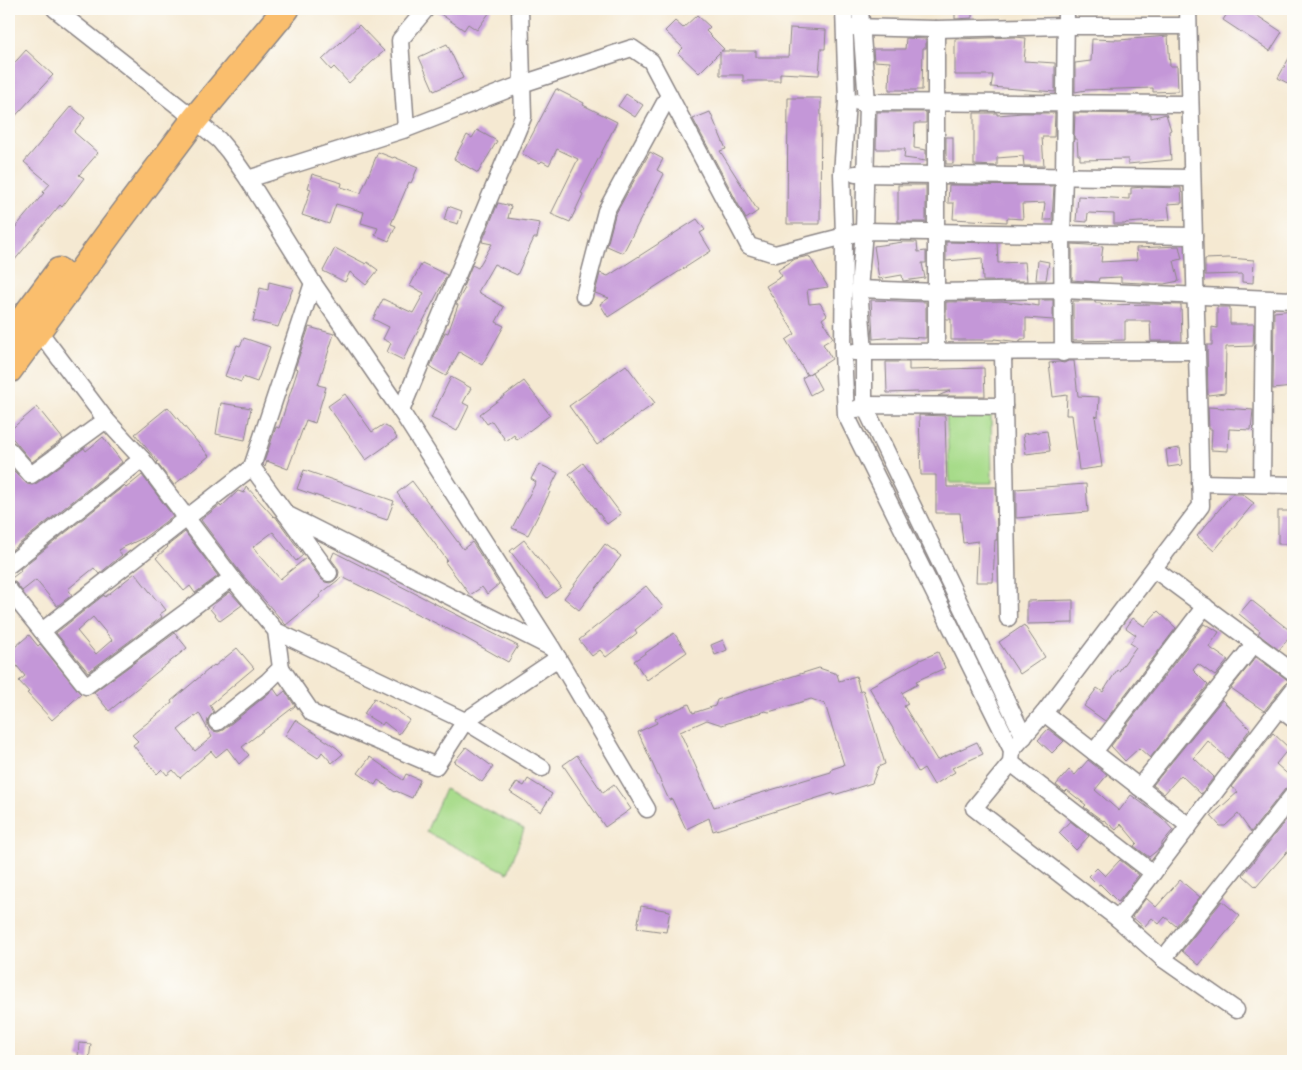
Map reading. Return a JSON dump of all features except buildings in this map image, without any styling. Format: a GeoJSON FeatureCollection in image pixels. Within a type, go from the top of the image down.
{"type":"FeatureCollection","features":[{"type":"Feature","properties":{"kind":"main road"},"geometry":{"type":"LineString","coordinates":[[9,338],[188,114],[265,9]]}},
{"type":"Feature","properties":{"kind":"main road"},"geometry":{"type":"LineString","coordinates":[[9,370],[110,231],[188,114],[286,9]]}},
{"type":"Feature","properties":{"kind":"street"},"geometry":{"type":"LineString","coordinates":[[55,9],[188,114],[219,140],[230,152],[313,283],[400,411],[555,653],[647,809]]}},
{"type":"Feature","properties":{"kind":"street"},"geometry":{"type":"LineString","coordinates":[[406,129],[400,40],[426,9]]}},
{"type":"Feature","properties":{"kind":"street"},"geometry":{"type":"LineString","coordinates":[[400,411],[523,117],[520,9]]}},
{"type":"Feature","properties":{"kind":"street"},"geometry":{"type":"LineString","coordinates":[[844,9],[853,27],[867,102],[864,231],[859,288],[864,352],[864,405],[1024,737]]}},
{"type":"Feature","properties":{"kind":"street"},"geometry":{"type":"LineString","coordinates":[[860,9],[853,27],[842,174],[844,236],[843,352],[846,415],[1011,757],[1153,873]]}},
{"type":"Feature","properties":{"kind":"street"},"geometry":{"type":"LineString","coordinates":[[1063,353],[1062,234],[1066,9]]}},
{"type":"Feature","properties":{"kind":"street"},"geometry":{"type":"LineString","coordinates":[[1188,9],[1201,506],[1024,737],[974,808],[1118,919],[1163,959],[1236,1010]]}},
{"type":"Feature","properties":{"kind":"street"},"geometry":{"type":"LineString","coordinates":[[853,27],[936,29],[1188,26]]}},
{"type":"Feature","properties":{"kind":"street"},"geometry":{"type":"LineString","coordinates":[[936,29],[936,352]]}},
{"type":"Feature","properties":{"kind":"street"},"geometry":{"type":"LineString","coordinates":[[248,179],[406,129],[522,84],[632,48],[651,61],[749,246],[775,254],[864,231],[1194,236]]}},
{"type":"Feature","properties":{"kind":"street"},"geometry":{"type":"LineString","coordinates":[[584,296],[606,211],[669,95]]}},
{"type":"Feature","properties":{"kind":"street"},"geometry":{"type":"LineString","coordinates":[[847,102],[1190,104]]}},
{"type":"Feature","properties":{"kind":"street"},"geometry":{"type":"LineString","coordinates":[[842,174],[1192,178]]}},
{"type":"Feature","properties":{"kind":"street"},"geometry":{"type":"LineString","coordinates":[[42,631],[252,468],[313,283]]}},
{"type":"Feature","properties":{"kind":"street"},"geometry":{"type":"LineString","coordinates":[[859,288],[936,292],[1063,290],[1293,300]]}},
{"type":"Feature","properties":{"kind":"street"},"geometry":{"type":"LineString","coordinates":[[1262,484],[1264,299]]}},
{"type":"Feature","properties":{"kind":"street"},"geometry":{"type":"LineString","coordinates":[[38,330],[106,420],[142,459],[232,578],[276,631],[465,721],[542,768]]}},
{"type":"Feature","properties":{"kind":"street"},"geometry":{"type":"LineString","coordinates":[[843,352],[1063,353],[1197,351]]}},
{"type":"Feature","properties":{"kind":"street"},"geometry":{"type":"LineString","coordinates":[[1003,353],[1008,618]]}},
{"type":"Feature","properties":{"kind":"street"},"geometry":{"type":"LineString","coordinates":[[846,415],[864,405],[1004,406]]}},
{"type":"Feature","properties":{"kind":"street"},"geometry":{"type":"LineString","coordinates":[[9,450],[31,475],[106,420]]}},
{"type":"Feature","properties":{"kind":"street"},"geometry":{"type":"LineString","coordinates":[[9,565],[142,459]]}},
{"type":"Feature","properties":{"kind":"street"},"geometry":{"type":"LineString","coordinates":[[252,468],[329,572]]}},
{"type":"Feature","properties":{"kind":"street"},"geometry":{"type":"LineString","coordinates":[[1200,483],[1293,485]]}},
{"type":"Feature","properties":{"kind":"street"},"geometry":{"type":"LineString","coordinates":[[286,514],[555,653]]}},
{"type":"Feature","properties":{"kind":"street"},"geometry":{"type":"LineString","coordinates":[[1154,569],[1293,672]]}},
{"type":"Feature","properties":{"kind":"street"},"geometry":{"type":"LineString","coordinates":[[9,590],[86,686],[232,578]]}},
{"type":"Feature","properties":{"kind":"street"},"geometry":{"type":"LineString","coordinates":[[1094,752],[1205,606]]}},
{"type":"Feature","properties":{"kind":"street"},"geometry":{"type":"LineString","coordinates":[[276,631],[281,668],[312,713],[436,766],[465,721],[555,653]]}},
{"type":"Feature","properties":{"kind":"street"},"geometry":{"type":"LineString","coordinates":[[1139,787],[1255,643]]}},
{"type":"Feature","properties":{"kind":"street"},"geometry":{"type":"LineString","coordinates":[[217,722],[268,681],[281,668]]}},
{"type":"Feature","properties":{"kind":"street"},"geometry":{"type":"LineString","coordinates":[[1118,919],[1293,690]]}},
{"type":"Feature","properties":{"kind":"street"},"geometry":{"type":"LineString","coordinates":[[1279,708],[1293,720]]}},
{"type":"Feature","properties":{"kind":"street"},"geometry":{"type":"LineString","coordinates":[[1044,713],[1189,826]]}},
{"type":"Feature","properties":{"kind":"street"},"geometry":{"type":"LineString","coordinates":[[1163,959],[1293,795]]}},
{"type":"Feature","properties":{"kind":"green space"},"geometry":{"type":"Polygon","coordinates":[[[946,411],[991,412],[992,483],[950,483],[946,411]]]}},
{"type":"Feature","properties":{"kind":"green space"},"geometry":{"type":"Polygon","coordinates":[[[445,789],[524,829],[508,873],[426,832],[445,789]]]}}]}
